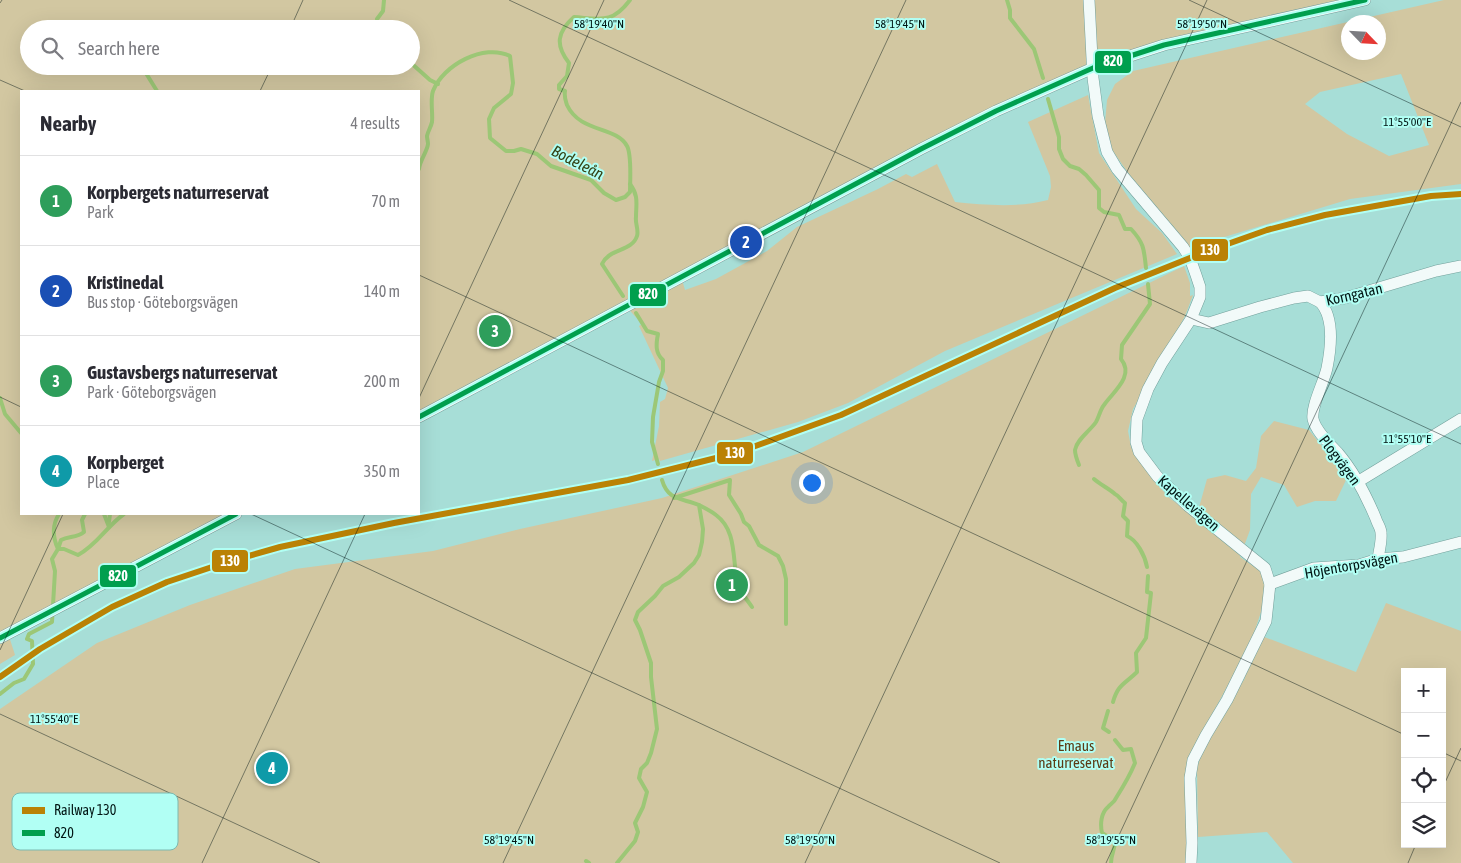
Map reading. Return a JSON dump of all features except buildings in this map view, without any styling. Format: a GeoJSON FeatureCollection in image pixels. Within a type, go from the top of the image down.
{"type":"FeatureCollection","features":[{"type":"Feature","properties":{"kind":"street","name":"Kapellevägen"},"geometry":{"type":"LineString","coordinates":[[1089,0],[1098,116],[1107,152],[1117,169],[1183,247],[1190,258],[1200,287],[1200,297],[1190,319],[1162,363],[1148,390],[1137,419],[1136,434],[1139,452],[1163,482],[1264,568],[1270,584]]}},
{"type":"Feature","properties":{"kind":"street"},"geometry":{"type":"LineString","coordinates":[[420,416],[913,153],[996,111],[1093,68],[1164,45],[1365,0]]}},
{"type":"Feature","properties":{"kind":"street","name":"Korngatan"},"geometry":{"type":"LineString","coordinates":[[1190,319],[1209,323],[1268,305],[1308,296],[1320,302],[1345,298],[1436,271],[1461,266]]}},
{"type":"Feature","properties":{"kind":"street","name":"Plogvägen"},"geometry":{"type":"LineString","coordinates":[[1320,302],[1326,309],[1329,317],[1330,342],[1327,368],[1317,398],[1313,419],[1318,430],[1359,481],[1381,533],[1378,559]]}},
{"type":"Feature","properties":{"kind":"street"},"geometry":{"type":"LineString","coordinates":[[1359,481],[1461,419]]}},
{"type":"Feature","properties":{"kind":"street"},"geometry":{"type":"LineString","coordinates":[[0,638],[234,515]]}},
{"type":"Feature","properties":{"kind":"street","name":"Höjentorpsvägen"},"geometry":{"type":"LineString","coordinates":[[1270,584],[1314,568],[1360,565],[1378,559],[1403,556],[1461,542]]}},
{"type":"Feature","properties":{"kind":"street"},"geometry":{"type":"LineString","coordinates":[[1191,863],[1190,778],[1194,760],[1206,735],[1227,700],[1266,621],[1270,584]]}},
{"type":"Feature","properties":{"kind":"green space"},"geometry":{"type":"Polygon","coordinates":[[[0,0],[1353,0],[1117,57],[680,273],[685,290],[716,279],[767,251],[797,227],[906,174],[912,177],[937,164],[955,202],[1013,205],[1048,200],[1051,187],[1050,176],[1028,122],[1088,95],[1099,153],[1136,209],[1162,233],[1177,254],[945,351],[848,403],[798,422],[660,461],[659,459],[652,461],[659,426],[660,402],[665,399],[668,388],[639,326],[642,324],[623,303],[420,410],[420,90],[20,90],[20,515],[224,515],[7,630],[15,655],[0,664],[0,0]]]}},
{"type":"Feature","properties":{"kind":"green space"},"geometry":{"type":"Polygon","coordinates":[[[1444,0],[1461,0],[1461,184],[1350,199],[1188,248],[1131,177],[1112,150],[1105,123],[1107,100],[1115,84],[1133,71],[1341,24],[1341,60],[1386,60],[1386,15],[1378,15],[1444,0]],[[1401,74],[1320,92],[1305,104],[1347,134],[1389,156],[1429,145],[1401,74]]]}},
{"type":"Feature","properties":{"kind":"green space","name":"Emaus naturreservat"},"geometry":{"type":"Polygon","coordinates":[[[1184,266],[1190,283],[1190,296],[1193,295],[1185,316],[1165,354],[1133,409],[1128,431],[1131,447],[1138,459],[1168,497],[1189,512],[1198,511],[1207,479],[1225,475],[1246,481],[1256,468],[1261,436],[1274,421],[1309,430],[1347,478],[1336,501],[1315,501],[1297,507],[1284,485],[1261,477],[1251,494],[1250,530],[1240,557],[1262,572],[1266,597],[1254,633],[1356,672],[1386,603],[1461,631],[1461,863],[1293,863],[1267,832],[1198,837],[1197,767],[1207,740],[1245,678],[1239,665],[1198,740],[1187,863],[0,863],[0,709],[97,643],[190,605],[295,569],[433,551],[520,529],[662,498],[803,452],[1184,266]]]}},
{"type":"Feature","properties":{"kind":"waterway"},"geometry":{"type":"LineString","coordinates":[[377,19],[383,11],[384,0]]}},
{"type":"Feature","properties":{"kind":"waterway","name":"Bodeleån"},"geometry":{"type":"LineString","coordinates":[[420,166],[428,144],[427,136],[432,122],[432,95],[438,81],[455,65],[466,59],[488,52],[500,53],[510,56],[513,83],[511,94],[494,108],[489,119],[490,138],[506,151],[521,149],[537,154],[551,166],[591,180],[604,193],[616,200],[625,197],[630,192],[629,150],[622,140],[615,135],[580,120],[567,105],[565,91],[559,89],[559,85],[567,76],[569,63],[561,50],[560,39],[564,28],[574,17],[605,18],[624,8],[630,0]]}},
{"type":"Feature","properties":{"kind":"waterway"},"geometry":{"type":"LineString","coordinates":[[1007,0],[1010,18],[1034,49],[1043,78]]}},
{"type":"Feature","properties":{"kind":"waterway"},"geometry":{"type":"LineString","coordinates":[[420,71],[438,84]]}},
{"type":"Feature","properties":{"kind":"waterway"},"geometry":{"type":"LineString","coordinates":[[147,75],[156,90]]}},
{"type":"Feature","properties":{"kind":"waterway"},"geometry":{"type":"LineString","coordinates":[[1048,99],[1063,159],[1070,166],[1079,169],[1086,175],[1099,190],[1099,208],[1104,212],[1119,215],[1125,229],[1131,229],[1139,238],[1143,247],[1146,268]]}},
{"type":"Feature","properties":{"kind":"waterway"},"geometry":{"type":"LineString","coordinates":[[623,296],[602,264],[610,255],[630,245],[637,236],[635,192],[630,184]]}},
{"type":"Feature","properties":{"kind":"waterway"},"geometry":{"type":"LineString","coordinates":[[1079,465],[1075,454],[1076,446],[1096,422],[1103,407],[1124,378],[1126,372],[1125,365],[1121,359],[1122,345],[1150,304],[1148,284]]}},
{"type":"Feature","properties":{"kind":"waterway"},"geometry":{"type":"LineString","coordinates":[[636,313],[647,331],[658,334],[657,348],[663,360],[663,371],[659,382],[653,417],[652,442],[658,464]]}},
{"type":"Feature","properties":{"kind":"waterway"},"geometry":{"type":"LineString","coordinates":[[0,398],[5,414],[20,432]]}},
{"type":"Feature","properties":{"kind":"waterway"},"geometry":{"type":"LineString","coordinates":[[1094,479],[1125,503],[1123,516],[1128,521],[1127,536],[1140,549],[1147,567]]}},
{"type":"Feature","properties":{"kind":"waterway"},"geometry":{"type":"LineString","coordinates":[[617,863],[635,841],[638,832],[635,823],[643,807],[647,792],[639,778],[641,769],[647,763],[651,753],[657,729],[651,663],[635,620],[638,612],[663,586],[679,577],[694,563],[699,555],[702,542],[703,529],[699,505],[676,498],[668,492],[662,480]]}},
{"type":"Feature","properties":{"kind":"waterway"},"geometry":{"type":"LineString","coordinates":[[674,498],[730,480],[729,495],[744,522],[749,526],[759,545],[778,556],[783,566],[786,579],[786,624]]}},
{"type":"Feature","properties":{"kind":"waterway"},"geometry":{"type":"LineString","coordinates":[[699,505],[716,515],[728,530],[739,588],[752,607]]}},
{"type":"Feature","properties":{"kind":"waterway","name":"Bodeleån"},"geometry":{"type":"LineString","coordinates":[[58,549],[54,531],[59,515]]}},
{"type":"Feature","properties":{"kind":"waterway","name":"Bodeleån"},"geometry":{"type":"LineString","coordinates":[[0,694],[14,683],[24,679],[33,664],[32,641],[27,639],[29,634],[52,622],[55,571],[52,559],[61,540],[84,532],[82,520],[84,515]]}},
{"type":"Feature","properties":{"kind":"waterway"},"geometry":{"type":"LineString","coordinates":[[104,515],[109,527]]}},
{"type":"Feature","properties":{"kind":"waterway"},"geometry":{"type":"LineString","coordinates":[[109,522],[110,515]]}},
{"type":"Feature","properties":{"kind":"waterway"},"geometry":{"type":"LineString","coordinates":[[58,549],[64,549],[78,555],[91,546],[123,515]]}},
{"type":"Feature","properties":{"kind":"waterway"},"geometry":{"type":"LineString","coordinates":[[1113,702],[1122,685],[1137,672],[1136,653],[1146,638],[1151,593],[1147,592],[1148,576]]}},
{"type":"Feature","properties":{"kind":"waterway"},"geometry":{"type":"LineString","coordinates":[[1108,711],[1103,728],[1109,732]]}},
{"type":"Feature","properties":{"kind":"waterway"},"geometry":{"type":"LineString","coordinates":[[1111,863],[1115,841],[1102,833],[1102,819],[1104,812],[1115,800],[1135,763],[1131,749],[1123,750],[1115,740]]}},
{"type":"Feature","properties":{"kind":"rail line","name":"130"},"geometry":{"type":"LineString","coordinates":[[0,677],[40,649],[112,607],[167,582],[224,563],[280,547],[394,523],[628,480],[736,453],[841,415],[1115,288],[1205,252],[1267,230],[1325,215],[1431,196],[1461,194]]}},
{"type":"Feature","properties":{"kind":"transit line","name":"820"},"geometry":{"type":"LineString","coordinates":[[420,416],[921,149],[996,111],[1093,68],[1164,45],[1365,0]]}},
{"type":"Feature","properties":{"kind":"transit line","name":"820"},"geometry":{"type":"LineString","coordinates":[[0,638],[234,515]]}},
{"type":"Feature","properties":{"kind":"place","name":"Kristinedal"},"geometry":{"type":"Point","coordinates":[746,242]}},
{"type":"Feature","properties":{"kind":"place","name":"Gustavsbergs naturreservat"},"geometry":{"type":"Point","coordinates":[495,331]}},
{"type":"Feature","properties":{"kind":"place","name":"Korpbergets naturreservat"},"geometry":{"type":"Point","coordinates":[732,585]}},
{"type":"Feature","properties":{"kind":"place","name":"Korpberget"},"geometry":{"type":"Point","coordinates":[272,768]}}]}
